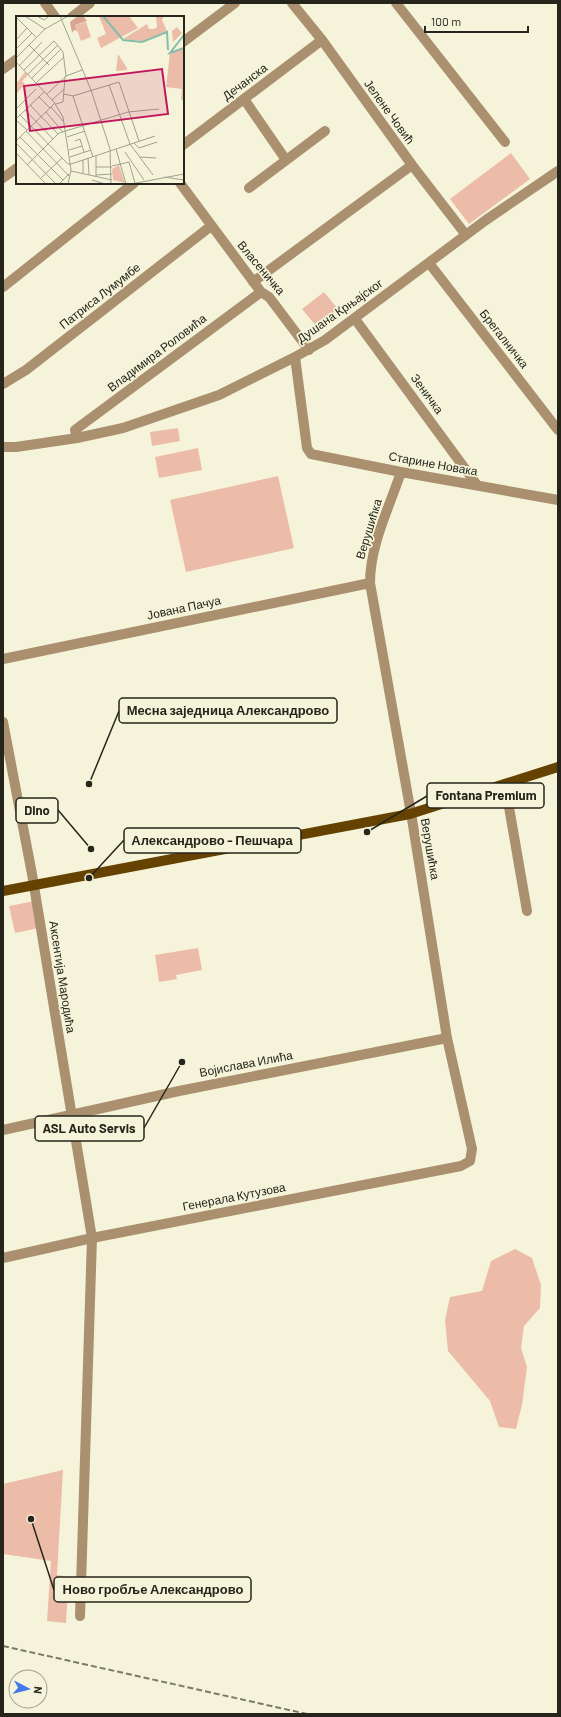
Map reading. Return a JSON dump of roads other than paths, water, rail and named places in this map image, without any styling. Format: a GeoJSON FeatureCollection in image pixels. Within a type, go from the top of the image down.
{"type":"FeatureCollection","features":[{"type":"Feature","properties":{"kind":"main road"},"geometry":{"type":"LineString","coordinates":[[3,891],[410,814],[558,767]]}},
{"type":"Feature","properties":{"kind":"street"},"geometry":{"type":"LineString","coordinates":[[45,3],[54,16]]}},
{"type":"Feature","properties":{"kind":"street"},"geometry":{"type":"LineString","coordinates":[[73,16],[90,3]]}},
{"type":"Feature","properties":{"kind":"street"},"geometry":{"type":"LineString","coordinates":[[184,41],[235,3]]}},
{"type":"Feature","properties":{"kind":"street","name":"Јелене Човић"},"geometry":{"type":"LineString","coordinates":[[292,3],[322,40],[412,165],[466,235]]}},
{"type":"Feature","properties":{"kind":"street"},"geometry":{"type":"LineString","coordinates":[[396,3],[505,142]]}},
{"type":"Feature","properties":{"kind":"street","name":"Дечанска"},"geometry":{"type":"LineString","coordinates":[[184,144],[322,40]]}},
{"type":"Feature","properties":{"kind":"street"},"geometry":{"type":"LineString","coordinates":[[3,69],[16,59]]}},
{"type":"Feature","properties":{"kind":"street"},"geometry":{"type":"LineString","coordinates":[[244,99],[286,160]]}},
{"type":"Feature","properties":{"kind":"street"},"geometry":{"type":"LineString","coordinates":[[250,188],[325,131]]}},
{"type":"Feature","properties":{"kind":"street"},"geometry":{"type":"LineString","coordinates":[[253,282],[412,165]]}},
{"type":"Feature","properties":{"kind":"street"},"geometry":{"type":"LineString","coordinates":[[3,178],[16,169]]}},
{"type":"Feature","properties":{"kind":"street","name":"Душана Крњајског"},"geometry":{"type":"LineString","coordinates":[[77,438],[123,428],[219,395],[309,350],[355,319],[466,235],[554,174]]}},
{"type":"Feature","properties":{"kind":"street"},"geometry":{"type":"LineString","coordinates":[[3,286],[133,184]]}},
{"type":"Feature","properties":{"kind":"street","name":"Власеничка"},"geometry":{"type":"LineString","coordinates":[[181,184],[253,282],[261,292],[270,297],[309,350]]}},
{"type":"Feature","properties":{"kind":"street","name":"Патриса Лумумбе"},"geometry":{"type":"LineString","coordinates":[[3,384],[26,370],[211,226]]}},
{"type":"Feature","properties":{"kind":"street","name":"Брегалничка"},"geometry":{"type":"LineString","coordinates":[[429,263],[558,430]]}},
{"type":"Feature","properties":{"kind":"street","name":"Владимира Роловића"},"geometry":{"type":"LineString","coordinates":[[77,438],[75,430],[261,292]]}},
{"type":"Feature","properties":{"kind":"street","name":"Зеничка"},"geometry":{"type":"LineString","coordinates":[[355,319],[477,485]]}},
{"type":"Feature","properties":{"kind":"street","name":"Старине Новака"},"geometry":{"type":"LineString","coordinates":[[295,357],[307,448],[313,455],[558,500]]}},
{"type":"Feature","properties":{"kind":"street"},"geometry":{"type":"LineString","coordinates":[[3,447],[77,438]]}},
{"type":"Feature","properties":{"kind":"street","name":"Верушићка"},"geometry":{"type":"LineString","coordinates":[[401,472],[373,552],[370,568],[370,583],[447,1038],[472,1149],[470,1161]]}},
{"type":"Feature","properties":{"kind":"street","name":"Јована Пачуа"},"geometry":{"type":"LineString","coordinates":[[3,659],[370,583]]}},
{"type":"Feature","properties":{"kind":"street","name":"Аксентија Мародића"},"geometry":{"type":"LineString","coordinates":[[3,722],[33,885],[92,1238],[80,1616]]}},
{"type":"Feature","properties":{"kind":"street"},"geometry":{"type":"LineString","coordinates":[[506,784],[527,911]]}},
{"type":"Feature","properties":{"kind":"street","name":"Војислава Илића"},"geometry":{"type":"LineString","coordinates":[[3,1130],[179,1090],[447,1038]]}},
{"type":"Feature","properties":{"kind":"street","name":"Генерала Кутузова"},"geometry":{"type":"LineString","coordinates":[[3,1258],[92,1238],[423,1174],[461,1166],[470,1161]]}},
{"type":"Feature","properties":{"kind":"railway"},"geometry":{"type":"LineString","coordinates":[[3,1646],[307,1714]]}},
{"type":"Feature","properties":{"kind":"place","name":"Месна заједница Александрово"},"geometry":{"type":"Point","coordinates":[89,784]}},
{"type":"Feature","properties":{"kind":"place","name":"Fontana Premium"},"geometry":{"type":"Point","coordinates":[367,832]}},
{"type":"Feature","properties":{"kind":"place","name":"Dino"},"geometry":{"type":"Point","coordinates":[91,849]}},
{"type":"Feature","properties":{"kind":"place","name":"Александрово - Пешчара"},"geometry":{"type":"Point","coordinates":[89,878]}},
{"type":"Feature","properties":{"kind":"place","name":"ASL Auto Servis"},"geometry":{"type":"Point","coordinates":[182,1062]}},
{"type":"Feature","properties":{"kind":"place","name":"Ново гробље Александрово"},"geometry":{"type":"Point","coordinates":[31,1519]}}]}
